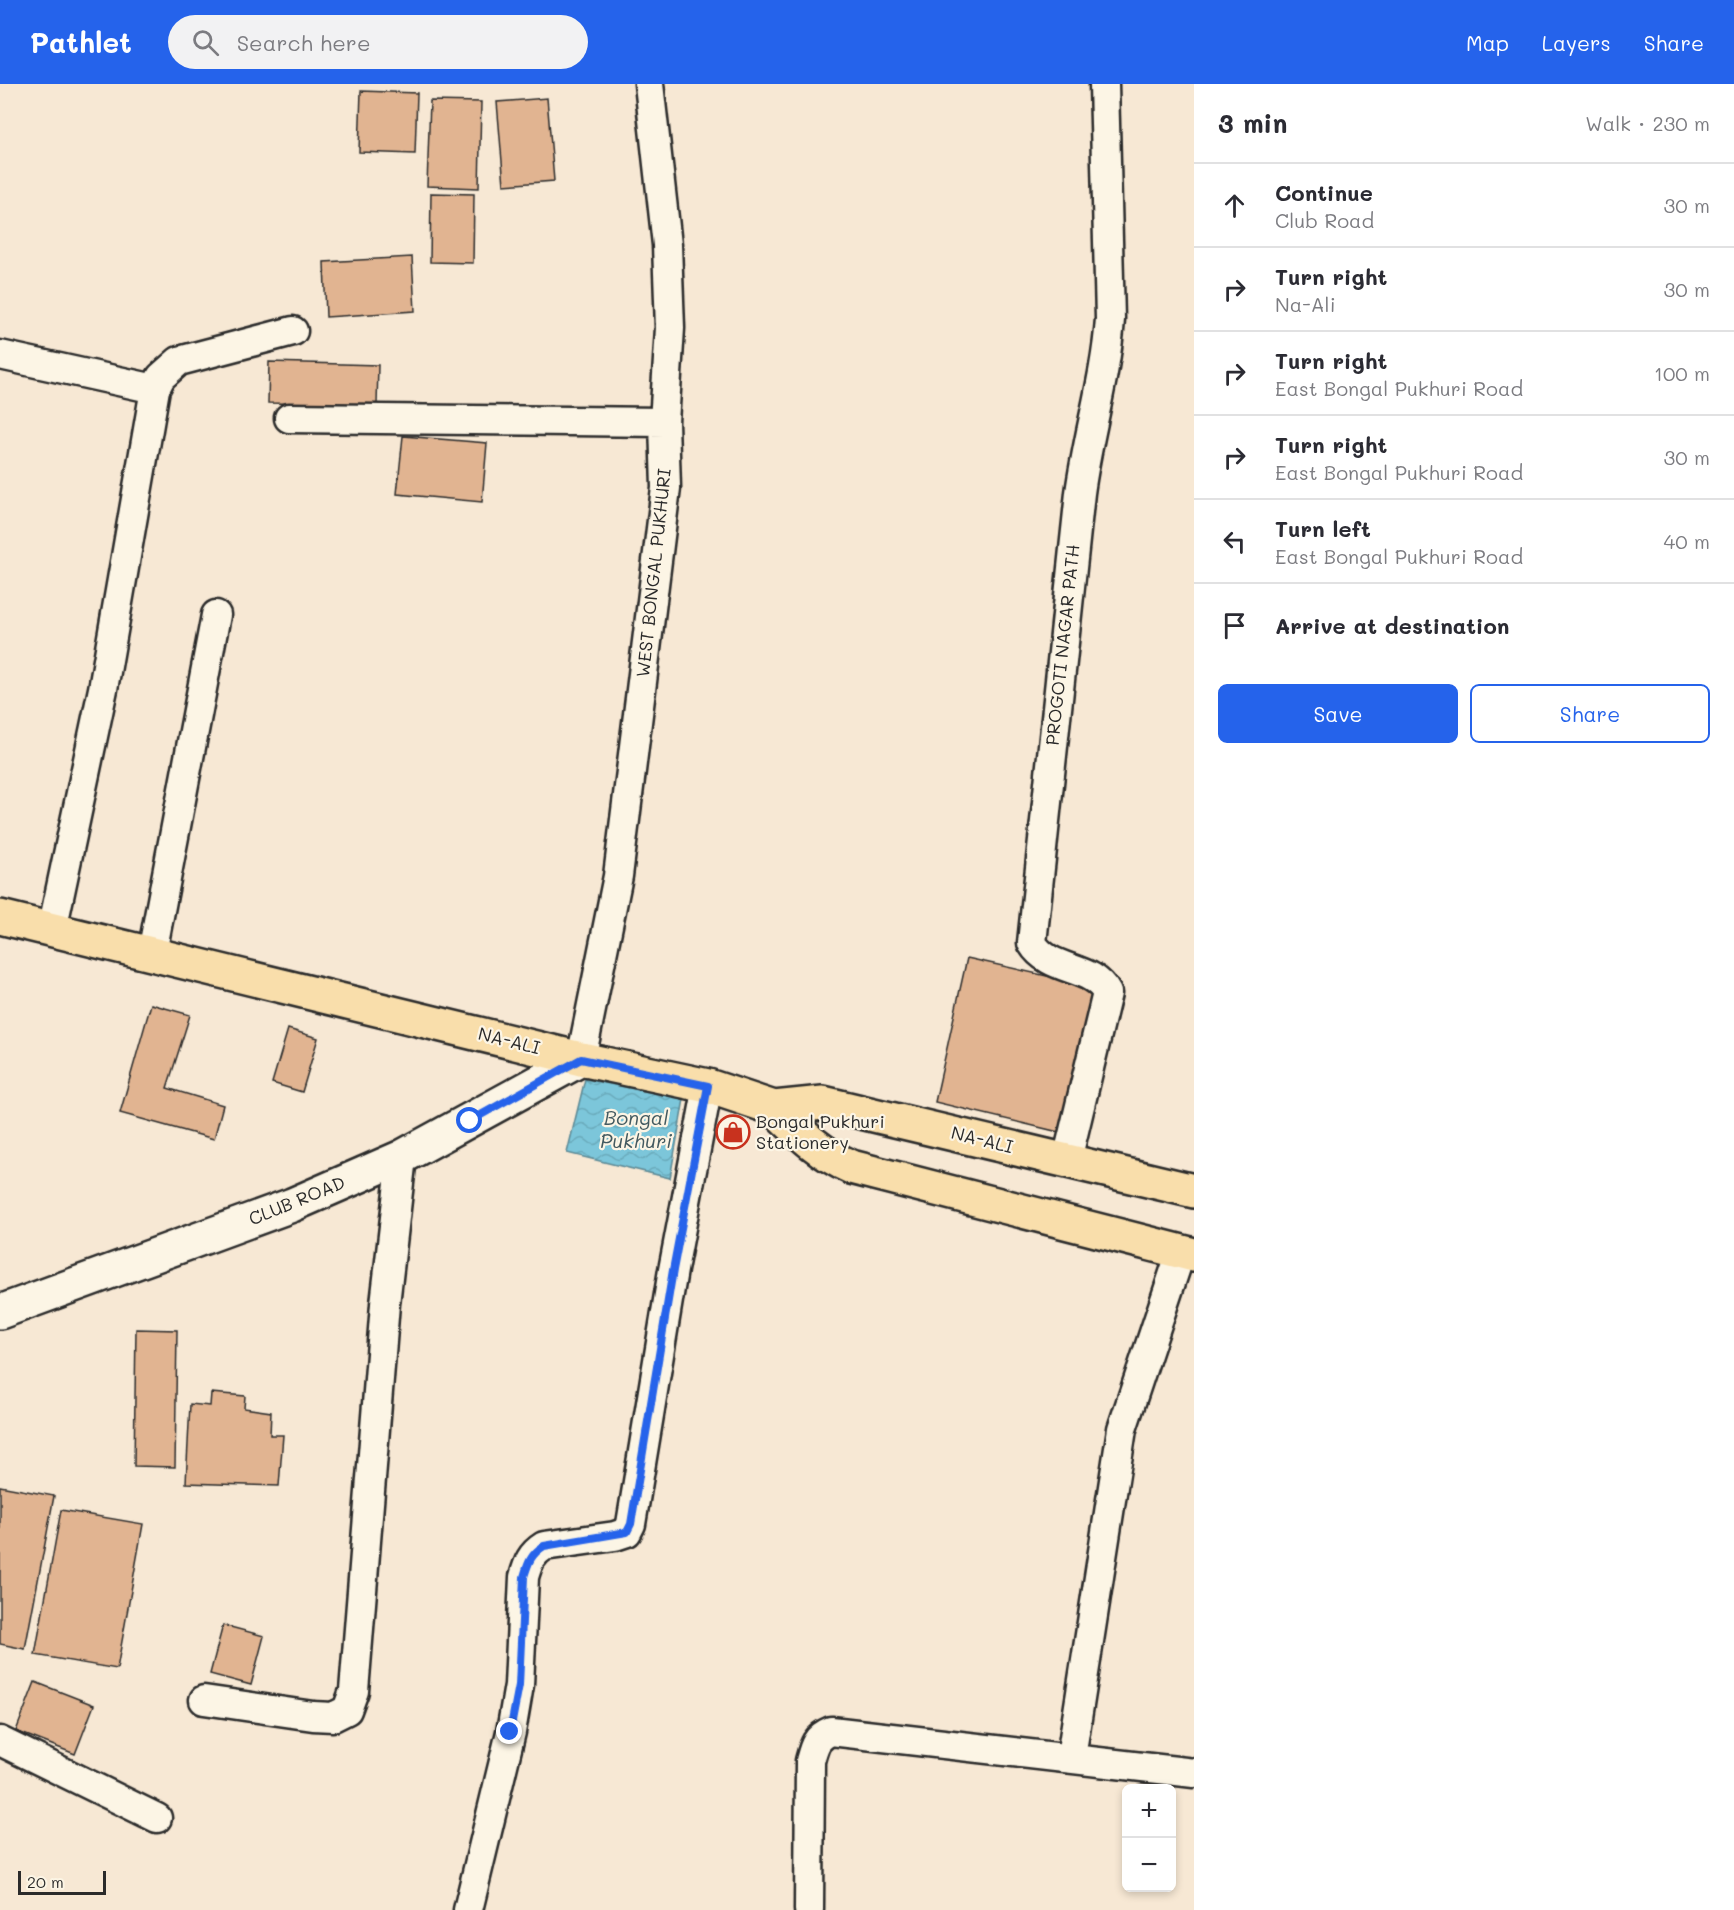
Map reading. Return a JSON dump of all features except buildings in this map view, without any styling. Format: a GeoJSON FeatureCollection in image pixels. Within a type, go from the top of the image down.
{"type":"FeatureCollection","features":[{"type":"Feature","properties":{"kind":"main road","name":"NA-ALI"},"geometry":{"type":"LineString","coordinates":[[0,917],[581,1059],[708,1086],[774,1108],[823,1103],[1194,1191]]}},
{"type":"Feature","properties":{"kind":"main road"},"geometry":{"type":"LineString","coordinates":[[774,1108],[831,1125],[1194,1210]]}},
{"type":"Feature","properties":{"kind":"main road"},"geometry":{"type":"LineString","coordinates":[[774,1108],[814,1146],[831,1158],[851,1167],[1187,1253]]}},
{"type":"Feature","properties":{"kind":"street","name":"WEST BONGAL PUKHURI"},"geometry":{"type":"LineString","coordinates":[[581,1059],[618,876],[663,518],[666,466],[664,422],[670,328],[667,245],[650,84]]}},
{"type":"Feature","properties":{"kind":"street","name":"PROGOTI NAGAR PATH"},"geometry":{"type":"LineString","coordinates":[[1067,1160],[1107,993],[1102,984],[1093,978],[1047,961],[1038,954],[1032,943],[1080,493],[1086,451],[1108,350],[1110,319],[1104,84]]}},
{"type":"Feature","properties":{"kind":"street"},"geometry":{"type":"LineString","coordinates":[[52,930],[103,689],[155,389],[161,377],[179,361],[293,331]]}},
{"type":"Feature","properties":{"kind":"street"},"geometry":{"type":"LineString","coordinates":[[0,355],[155,389]]}},
{"type":"Feature","properties":{"kind":"street"},"geometry":{"type":"LineString","coordinates":[[289,418],[664,422]]}},
{"type":"Feature","properties":{"kind":"street"},"geometry":{"type":"LineString","coordinates":[[152,953],[216,615]]}},
{"type":"Feature","properties":{"kind":"street","name":"CLUB ROAD"},"geometry":{"type":"LineString","coordinates":[[0,1312],[292,1205],[402,1157],[581,1059]]}},
{"type":"Feature","properties":{"kind":"street"},"geometry":{"type":"LineString","coordinates":[[468,1910],[519,1685],[524,1577],[528,1562],[534,1552],[544,1546],[615,1536],[627,1532],[631,1524],[673,1270],[708,1086]]}},
{"type":"Feature","properties":{"kind":"street"},"geometry":{"type":"LineString","coordinates":[[204,1700],[333,1717],[347,1710],[354,1691],[385,1304],[402,1157]]}},
{"type":"Feature","properties":{"kind":"street"},"geometry":{"type":"LineString","coordinates":[[1071,1757],[1122,1429],[1187,1253]]}},
{"type":"Feature","properties":{"kind":"street"},"geometry":{"type":"LineString","coordinates":[[809,1910],[810,1761],[814,1745],[821,1735],[831,1731],[1194,1773]]}},
{"type":"Feature","properties":{"kind":"street"},"geometry":{"type":"LineString","coordinates":[[0,1741],[157,1818]]}},
{"type":"Feature","properties":{"kind":"water","name":"Bongal Pukhuri"},"geometry":{"type":"Polygon","coordinates":[[[585,1079],[684,1099],[670,1178],[567,1153],[585,1079]]]}},
{"type":"Feature","properties":{"kind":"place","name":"Bongal Pukhuri Stationery"},"geometry":{"type":"Point","coordinates":[733,1132]}},
{"type":"Feature","properties":{"kind":"route"},"geometry":{"type":"LineString","coordinates":[[470,1121],[581,1059],[708,1086],[673,1270],[631,1524],[627,1532],[615,1536],[544,1546],[534,1552],[528,1562],[524,1577],[519,1685],[510,1732]]}}]}
